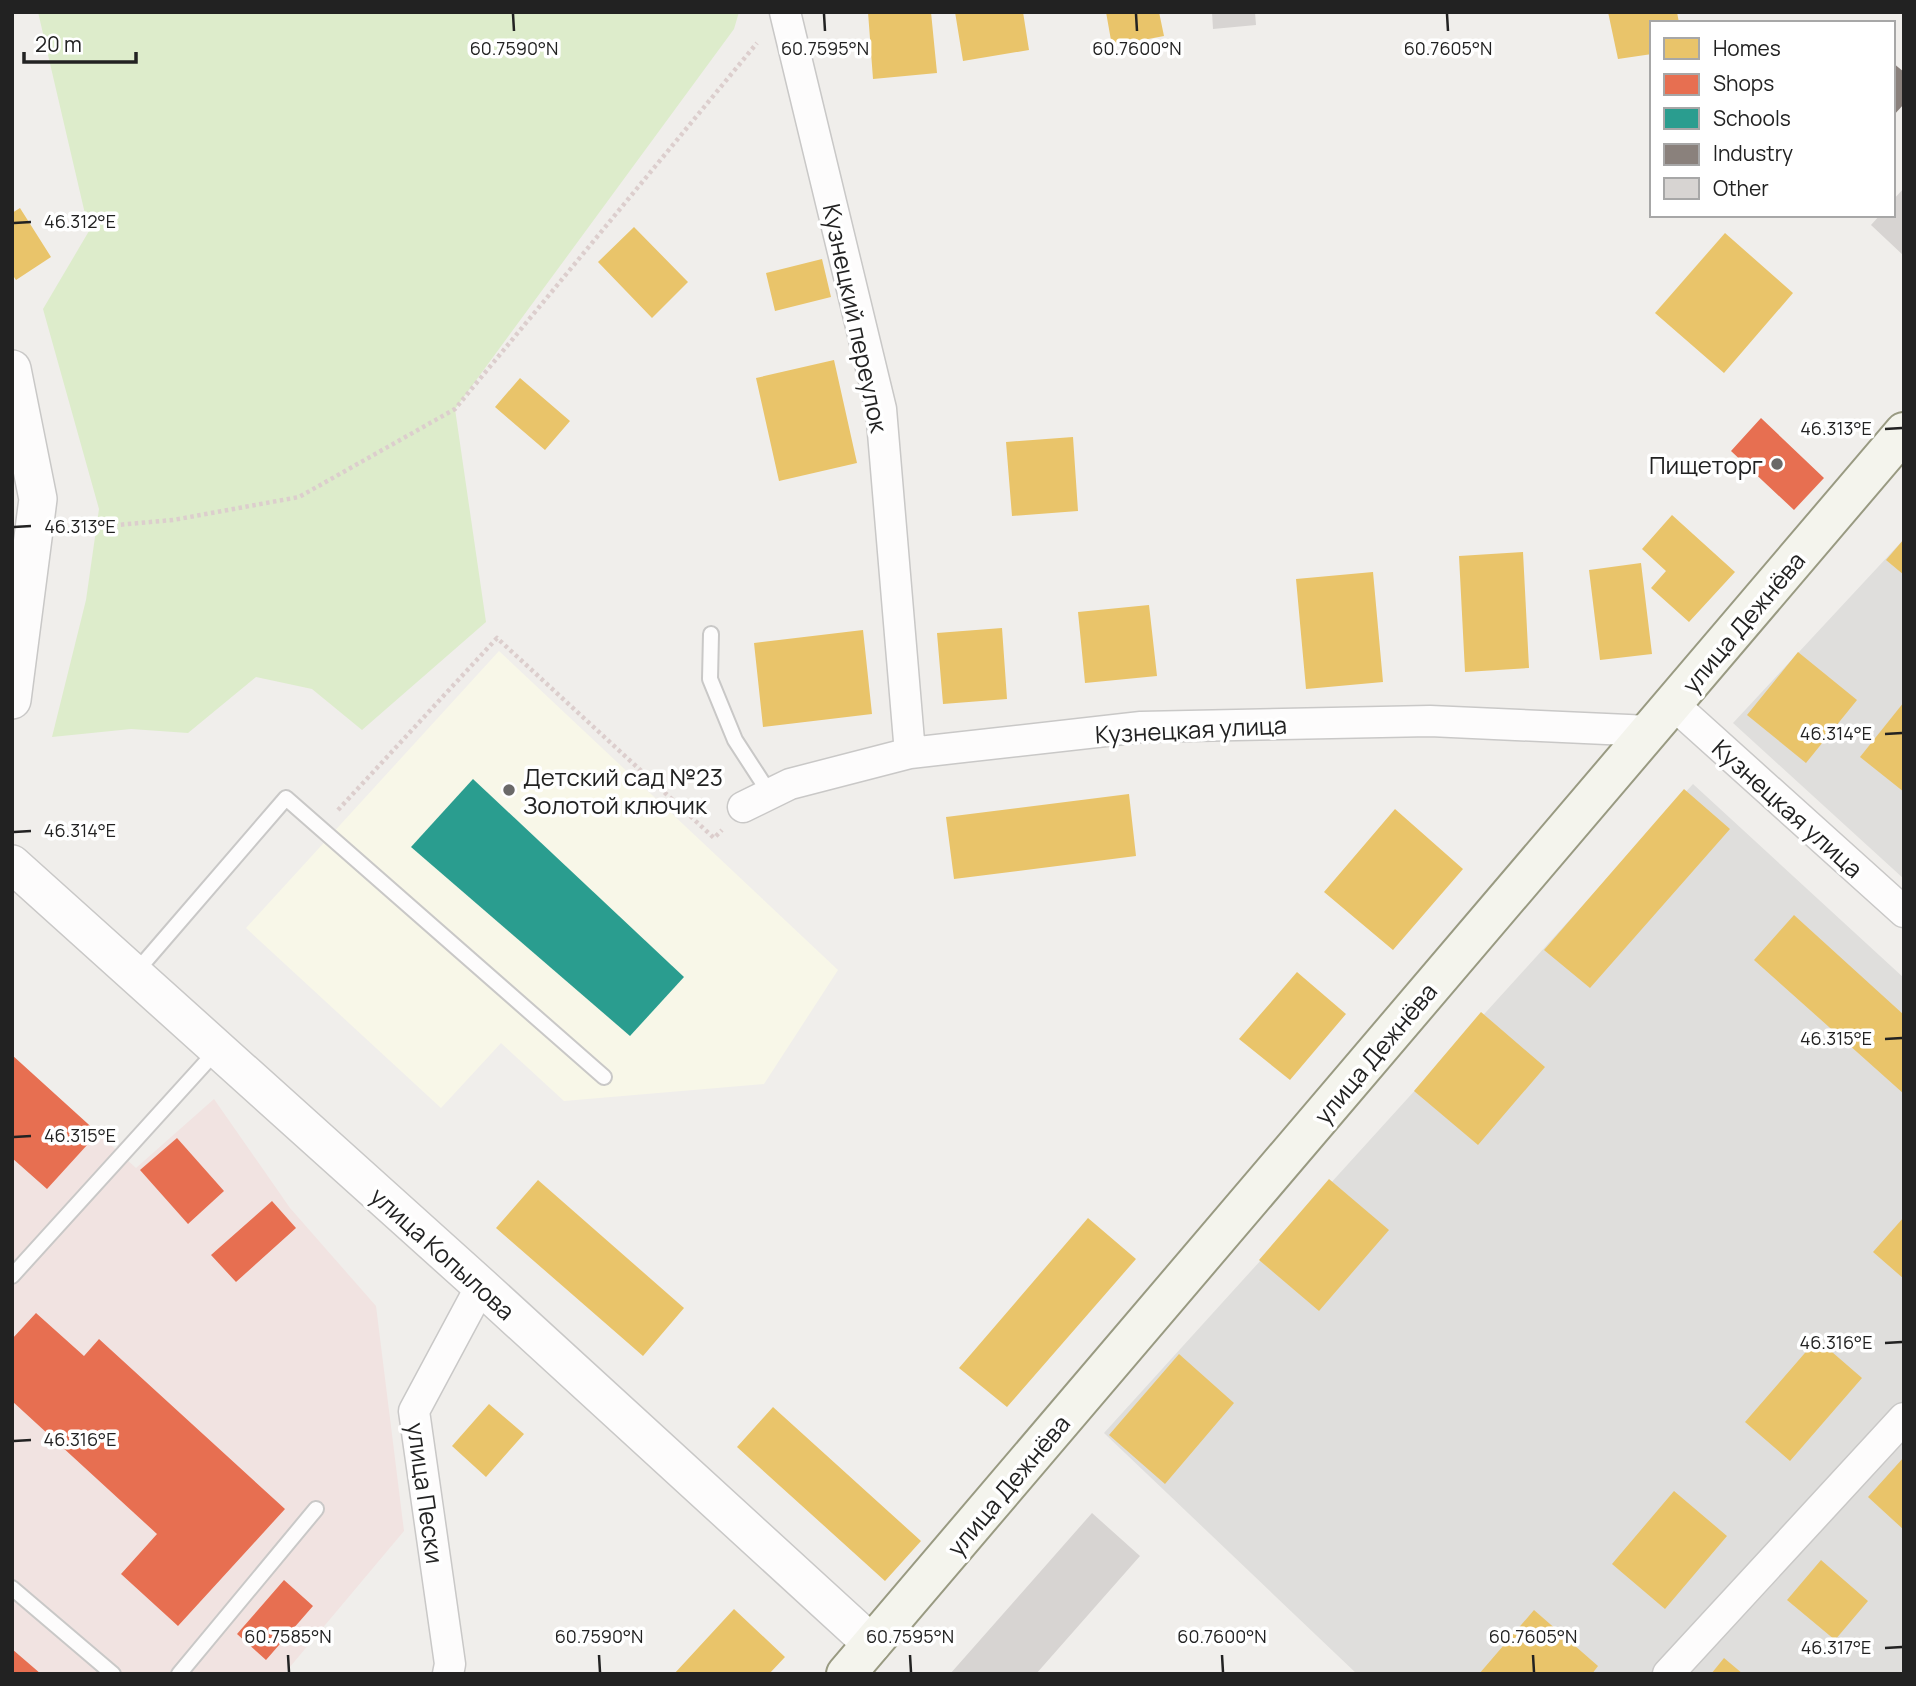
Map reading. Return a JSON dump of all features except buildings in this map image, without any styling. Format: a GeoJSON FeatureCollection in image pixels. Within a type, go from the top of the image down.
{"type":"FeatureCollection","features":[{"type":"Feature","properties":{"kind":"main road","name":"улица Дежнёва"},"geometry":{"type":"LineString","coordinates":[[846,1674],[1904,432]]}},
{"type":"Feature","properties":{"kind":"street","name":"Кузнецкий переулок"},"geometry":{"type":"LineString","coordinates":[[785,12],[881,409],[910,753]]}},
{"type":"Feature","properties":{"kind":"street"},"geometry":{"type":"LineString","coordinates":[[12,369],[38,499],[12,700]]}},
{"type":"Feature","properties":{"kind":"street","name":"Кузнецкая улица"},"geometry":{"type":"LineString","coordinates":[[743,807],[790,784],[910,753],[1141,727],[1661,717],[1904,912]]}},
{"type":"Feature","properties":{"kind":"street","name":"улица Копылова"},"geometry":{"type":"LineString","coordinates":[[12,864],[481,1286],[872,1644]]}},
{"type":"Feature","properties":{"kind":"street","name":"улица Пески"},"geometry":{"type":"LineString","coordinates":[[448,1674],[450,1664],[414,1411],[481,1286]]}},
{"type":"Feature","properties":{"kind":"street"},"geometry":{"type":"LineString","coordinates":[[1668,1674],[1904,1418]]}},
{"type":"Feature","properties":{"kind":"lane"},"geometry":{"type":"LineString","coordinates":[[711,634],[710,679],[735,740],[770,794]]}},
{"type":"Feature","properties":{"kind":"lane"},"geometry":{"type":"LineString","coordinates":[[134,974],[286,799],[604,1077]]}},
{"type":"Feature","properties":{"kind":"lane"},"geometry":{"type":"LineString","coordinates":[[12,1276],[218,1049]]}},
{"type":"Feature","properties":{"kind":"lane"},"geometry":{"type":"LineString","coordinates":[[178,1674],[316,1509]]}},
{"type":"Feature","properties":{"kind":"lane"},"geometry":{"type":"LineString","coordinates":[[12,1588],[113,1674]]}},
{"type":"Feature","properties":{"kind":"path"},"geometry":{"type":"LineString","coordinates":[[35,533],[173,520],[299,497],[455,409],[765,34]]}},
{"type":"Feature","properties":{"kind":"path"},"geometry":{"type":"LineString","coordinates":[[320,828],[496,638],[714,838],[743,807]]}},
{"type":"Feature","properties":{"kind":"shaded area"},"geometry":{"type":"Polygon","coordinates":[[[1904,539],[1904,879],[1733,723],[1904,539]]]}},
{"type":"Feature","properties":{"kind":"shaded area","name":"Детский сад №23 Золотой ключик"},"geometry":{"type":"Polygon","coordinates":[[[499,651],[838,970],[764,1084],[564,1101],[501,1043],[441,1108],[246,928],[499,651]]]}},
{"type":"Feature","properties":{"kind":"shaded area"},"geometry":{"type":"Polygon","coordinates":[[[1693,784],[1904,978],[1904,1674],[1357,1674],[1104,1433],[1693,784]]]}},
{"type":"Feature","properties":{"kind":"shaded area"},"geometry":{"type":"Polygon","coordinates":[[[12,1055],[136,1168],[214,1099],[290,1208],[376,1306],[404,1531],[284,1674],[12,1674],[12,1055]]]}},
{"type":"Feature","properties":{"kind":"green space"},"geometry":{"type":"Polygon","coordinates":[[[38,12],[739,12],[734,29],[455,409],[486,622],[362,730],[312,689],[256,677],[188,733],[131,729],[52,737],[86,600],[99,509],[43,309],[89,231],[38,12]]]}},
{"type":"Feature","properties":{"kind":"place","name":"Пищеторг"},"geometry":{"type":"Point","coordinates":[1777,464]}},
{"type":"Feature","properties":{"kind":"place","name":"Детский сад №23 Золотой ключик"},"geometry":{"type":"Point","coordinates":[509,790]}}]}
